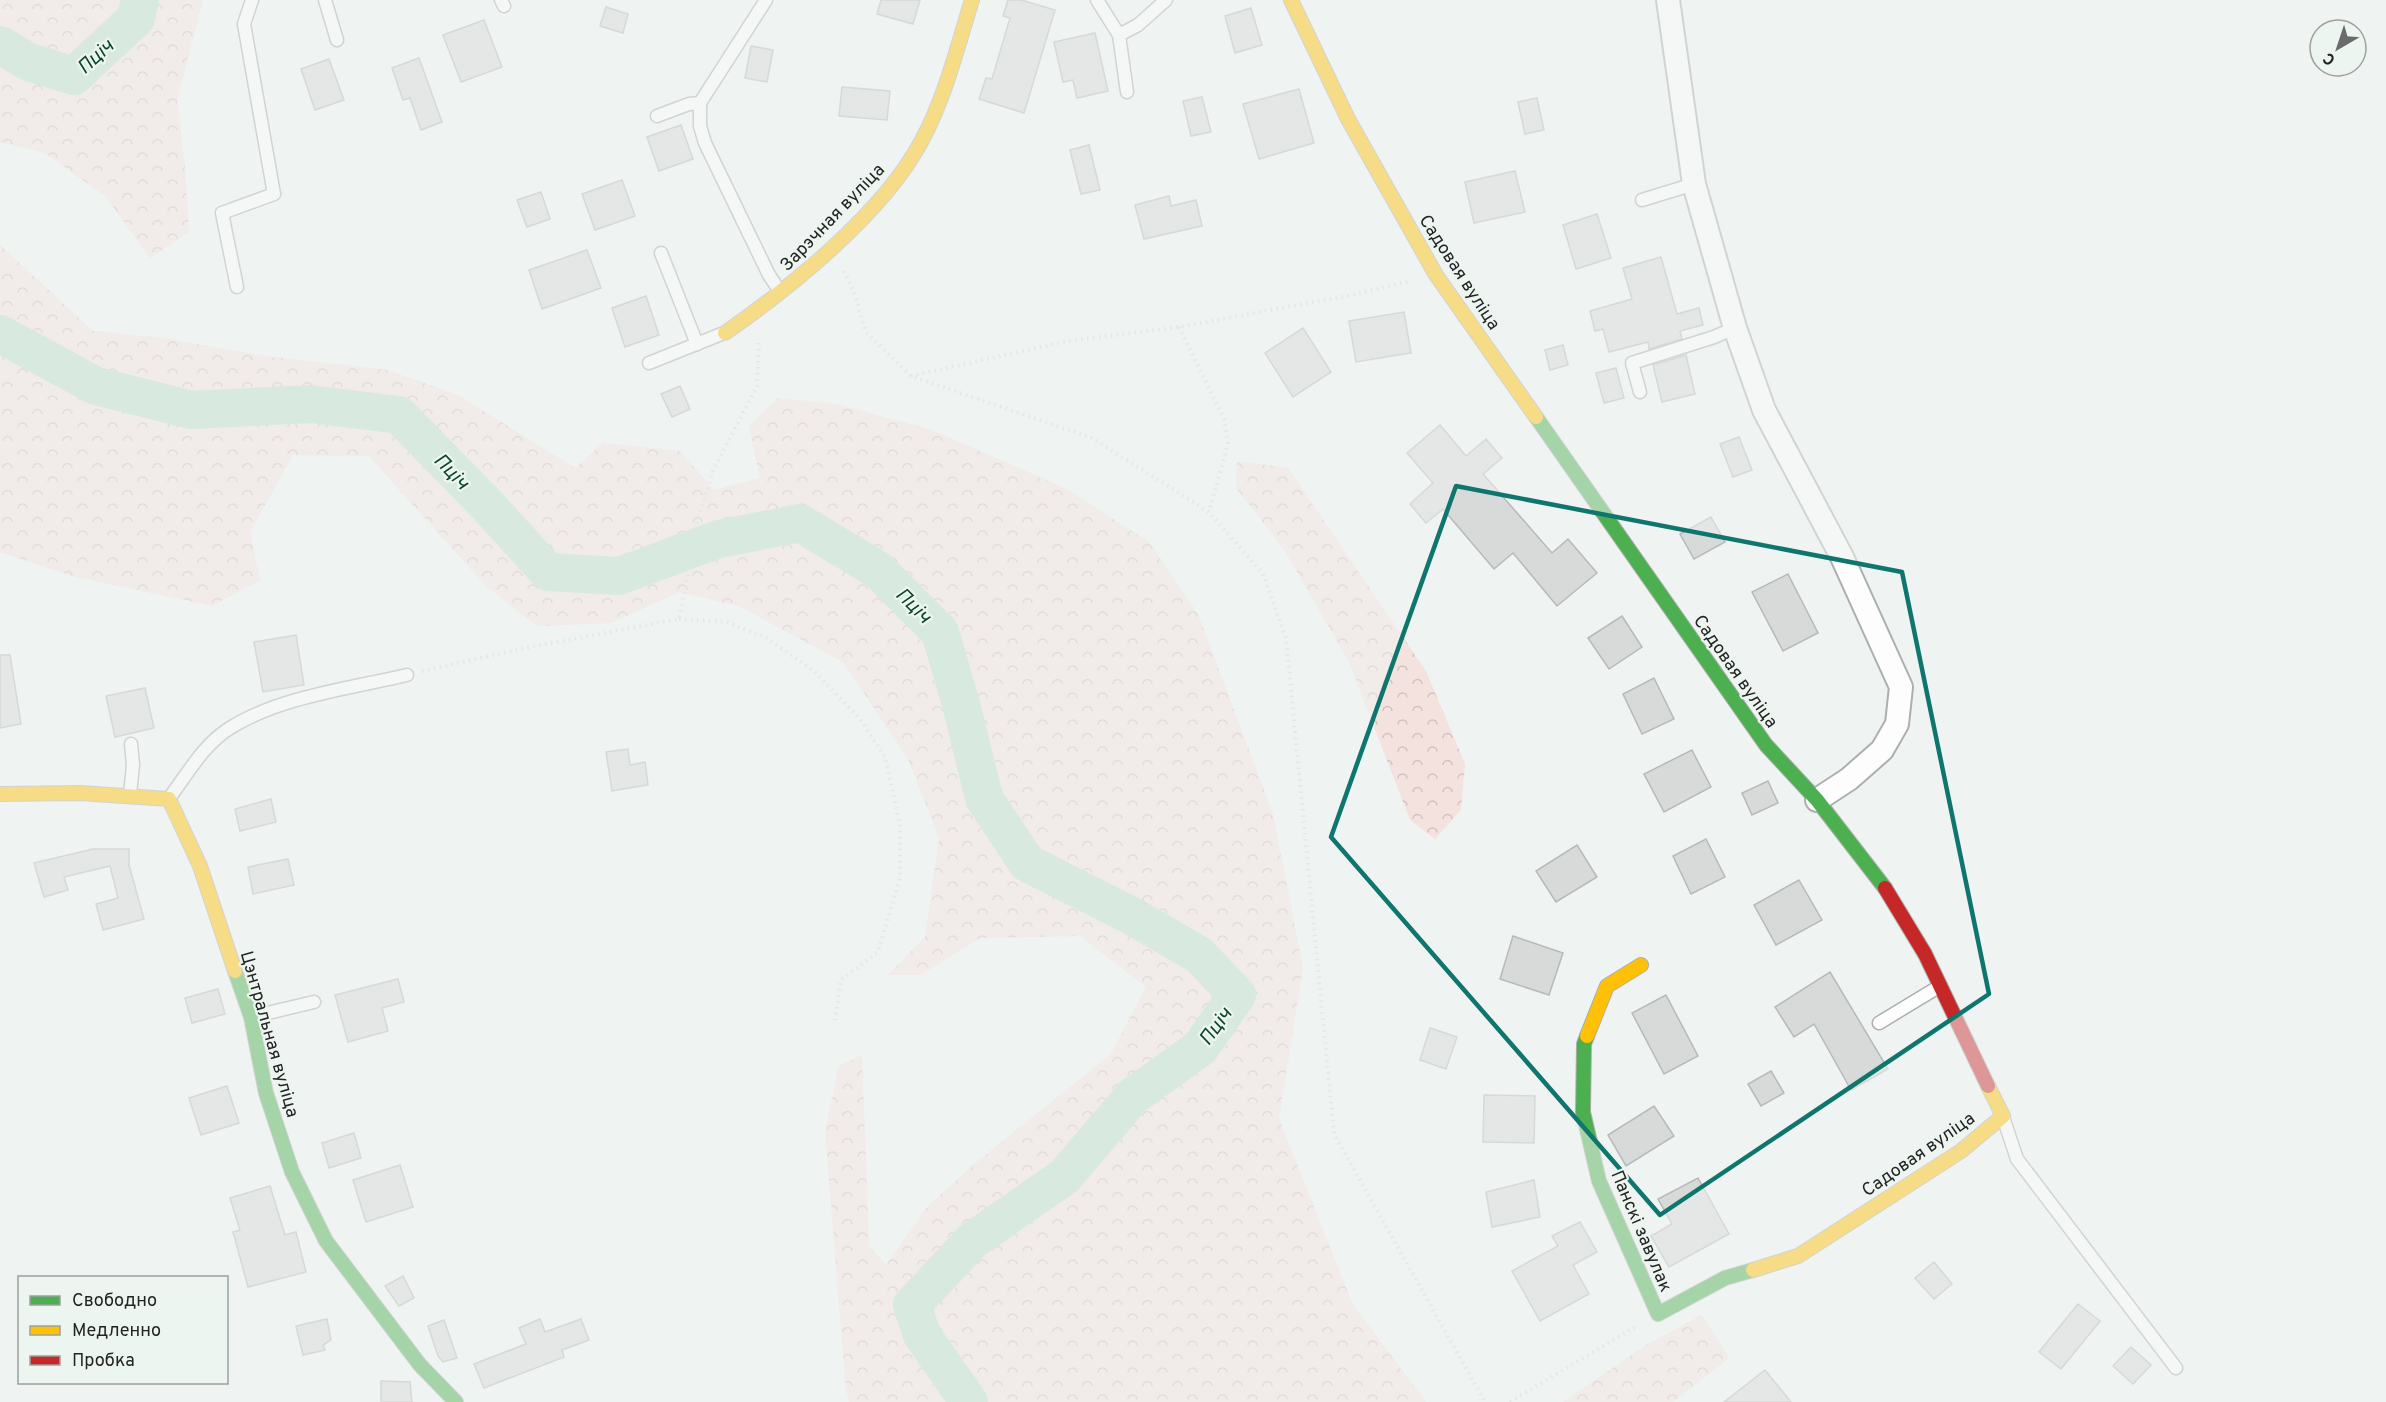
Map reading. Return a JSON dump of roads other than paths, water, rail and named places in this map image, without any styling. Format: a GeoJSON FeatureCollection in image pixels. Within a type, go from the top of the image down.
{"type":"FeatureCollection","features":[{"type":"Feature","properties":{"kind":"street","name":"Зарэчная вуліца"},"geometry":{"type":"LineString","coordinates":[[725,333],[782,293],[826,254],[883,195],[913,157],[938,105],[972,0]]}},
{"type":"Feature","properties":{"kind":"street","name":"Садовая вуліца"},"geometry":{"type":"LineString","coordinates":[[1291,0],[1348,119],[1437,275],[1766,745],[1817,800],[1894,900],[1941,986],[2003,1116],[1961,1150],[1798,1256],[1761,1266]]}},
{"type":"Feature","properties":{"kind":"street"},"geometry":{"type":"LineString","coordinates":[[1668,0],[1694,184],[1736,328],[1764,410],[1842,557],[1901,687],[1898,724],[1882,750],[1849,778],[1817,800]]}},
{"type":"Feature","properties":{"kind":"street"},"geometry":{"type":"LineString","coordinates":[[0,794],[80,793],[169,799]]}},
{"type":"Feature","properties":{"kind":"street","name":"Цэнтральная вуліца"},"geometry":{"type":"LineString","coordinates":[[169,799],[200,866],[251,1017],[266,1093],[292,1172],[326,1241],[420,1365],[458,1401]]}},
{"type":"Feature","properties":{"kind":"street","name":"Панскі завулак"},"geometry":{"type":"LineString","coordinates":[[1641,965],[1606,986],[1584,1044],[1583,1112],[1599,1181],[1658,1314],[1725,1278],[1761,1266]]}},
{"type":"Feature","properties":{"kind":"lane"},"geometry":{"type":"LineString","coordinates":[[237,287],[222,213],[274,194],[244,24],[252,0]]}},
{"type":"Feature","properties":{"kind":"lane"},"geometry":{"type":"LineString","coordinates":[[325,0],[337,40]]}},
{"type":"Feature","properties":{"kind":"lane"},"geometry":{"type":"LineString","coordinates":[[766,0],[700,103],[700,126],[705,143],[769,276],[782,293]]}},
{"type":"Feature","properties":{"kind":"lane"},"geometry":{"type":"LineString","coordinates":[[1097,0],[1119,34],[1127,92]]}},
{"type":"Feature","properties":{"kind":"lane"},"geometry":{"type":"LineString","coordinates":[[1119,34],[1138,25],[1166,0]]}},
{"type":"Feature","properties":{"kind":"lane"},"geometry":{"type":"LineString","coordinates":[[657,116],[689,104],[700,103]]}},
{"type":"Feature","properties":{"kind":"lane"},"geometry":{"type":"LineString","coordinates":[[1642,201],[1694,184]]}},
{"type":"Feature","properties":{"kind":"lane"},"geometry":{"type":"LineString","coordinates":[[661,253],[697,344]]}},
{"type":"Feature","properties":{"kind":"lane"},"geometry":{"type":"LineString","coordinates":[[1640,392],[1632,363],[1714,338],[1736,328]]}},
{"type":"Feature","properties":{"kind":"lane"},"geometry":{"type":"LineString","coordinates":[[649,363],[725,333]]}},
{"type":"Feature","properties":{"kind":"lane"},"geometry":{"type":"LineString","coordinates":[[169,799],[202,753],[229,728],[273,706],[407,675]]}},
{"type":"Feature","properties":{"kind":"lane"},"geometry":{"type":"LineString","coordinates":[[130,796],[133,765],[131,744]]}},
{"type":"Feature","properties":{"kind":"lane"},"geometry":{"type":"LineString","coordinates":[[1879,1023],[1941,986]]}},
{"type":"Feature","properties":{"kind":"lane"},"geometry":{"type":"LineString","coordinates":[[251,1017],[314,1002]]}},
{"type":"Feature","properties":{"kind":"lane"},"geometry":{"type":"LineString","coordinates":[[2003,1116],[2017,1159],[2176,1368]]}},
{"type":"Feature","properties":{"kind":"waterway","name":"Пціч"},"geometry":{"type":"LineString","coordinates":[[0,45],[29,62],[74,76],[136,18],[140,0]]}},
{"type":"Feature","properties":{"kind":"waterway","name":"Пціч"},"geometry":{"type":"LineString","coordinates":[[0,334],[96,386],[192,410],[311,404],[399,415],[488,506],[548,572],[619,576],[719,539],[800,523],[878,570],[940,632],[984,798],[1027,863],[1132,916],[1199,955],[1237,995],[1200,1048],[1133,1096],[1064,1177],[973,1240],[912,1305],[922,1335],[969,1402]]}}]}
